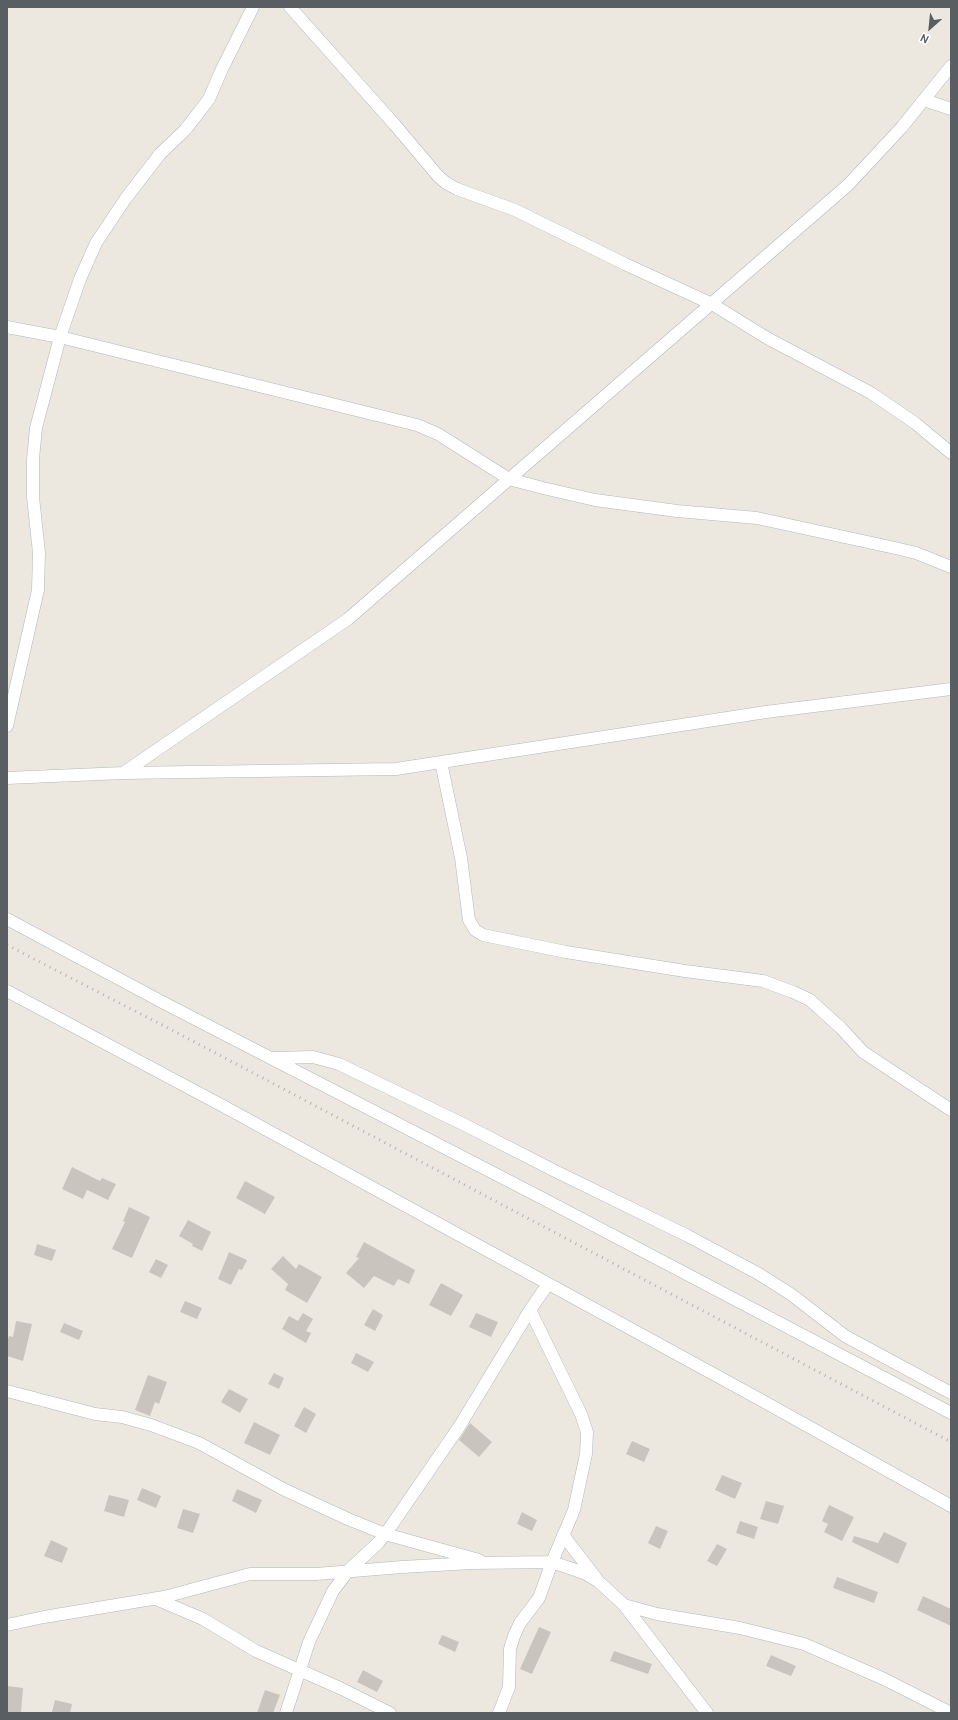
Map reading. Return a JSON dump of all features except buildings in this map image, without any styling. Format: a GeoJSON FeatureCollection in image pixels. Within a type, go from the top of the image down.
{"type":"FeatureCollection","features":[{"type":"Feature","properties":{"kind":"street"},"geometry":{"type":"LineString","coordinates":[[7,726],[38,590],[39,553],[33,496],[33,459],[36,428],[60,337],[80,279],[96,243],[126,198],[160,154],[185,130],[209,99],[222,69],[253,7]]}},
{"type":"Feature","properties":{"kind":"street"},"geometry":{"type":"LineString","coordinates":[[290,7],[395,125],[430,167],[446,183],[457,189],[514,210],[712,304],[767,338],[871,393],[915,423],[951,452]]}},
{"type":"Feature","properties":{"kind":"street"},"geometry":{"type":"LineString","coordinates":[[123,772],[348,619],[848,185],[902,127],[951,66]]}},
{"type":"Feature","properties":{"kind":"street"},"geometry":{"type":"LineString","coordinates":[[924,100],[951,109]]}},
{"type":"Feature","properties":{"kind":"street"},"geometry":{"type":"LineString","coordinates":[[7,327],[60,337],[417,425],[438,434],[509,479],[594,500],[764,520],[916,553],[951,567]]}},
{"type":"Feature","properties":{"kind":"street"},"geometry":{"type":"LineString","coordinates":[[7,778],[123,772],[396,769],[766,712],[951,689]]}},
{"type":"Feature","properties":{"kind":"street"},"geometry":{"type":"LineString","coordinates":[[441,762],[461,858],[469,920],[475,930],[483,935],[566,952],[685,971],[763,981],[793,992],[810,1000],[841,1028],[863,1052],[951,1110]]}},
{"type":"Feature","properties":{"kind":"street"},"geometry":{"type":"LineString","coordinates":[[7,919],[270,1058],[808,1337],[951,1413]]}},
{"type":"Feature","properties":{"kind":"street"},"geometry":{"type":"LineString","coordinates":[[7,991],[223,1106],[761,1400],[951,1506]]}},
{"type":"Feature","properties":{"kind":"street"},"geometry":{"type":"LineString","coordinates":[[270,1058],[313,1058],[339,1064],[465,1125],[688,1236],[759,1274],[792,1295],[845,1336],[951,1393]]}},
{"type":"Feature","properties":{"kind":"street"},"geometry":{"type":"LineString","coordinates":[[286,1713],[309,1642],[333,1590],[348,1571],[379,1542],[385,1534],[459,1427],[530,1310],[548,1284]]}},
{"type":"Feature","properties":{"kind":"street"},"geometry":{"type":"LineString","coordinates":[[499,1713],[509,1687],[510,1650],[514,1636],[520,1623],[538,1598],[574,1510],[586,1454],[587,1432],[581,1414],[530,1310]]}},
{"type":"Feature","properties":{"kind":"street"},"geometry":{"type":"LineString","coordinates":[[7,1391],[95,1414],[122,1417],[164,1430],[199,1443],[285,1490],[348,1519],[385,1534],[490,1563]]}},
{"type":"Feature","properties":{"kind":"street"},"geometry":{"type":"LineString","coordinates":[[563,1535],[598,1581],[624,1605],[707,1713]]}},
{"type":"Feature","properties":{"kind":"street"},"geometry":{"type":"LineString","coordinates":[[7,1625],[44,1617],[156,1599],[250,1574],[316,1574],[490,1563],[552,1562],[584,1573],[598,1581]]}},
{"type":"Feature","properties":{"kind":"street"},"geometry":{"type":"LineString","coordinates":[[156,1599],[203,1619],[256,1651],[340,1688],[390,1713]]}},
{"type":"Feature","properties":{"kind":"street"},"geometry":{"type":"LineString","coordinates":[[624,1605],[657,1614],[740,1628],[804,1644],[884,1679],[951,1713]]}},
{"type":"Feature","properties":{"kind":"railway"},"geometry":{"type":"LineString","coordinates":[[7,945],[170,1029],[951,1442]]}}]}
